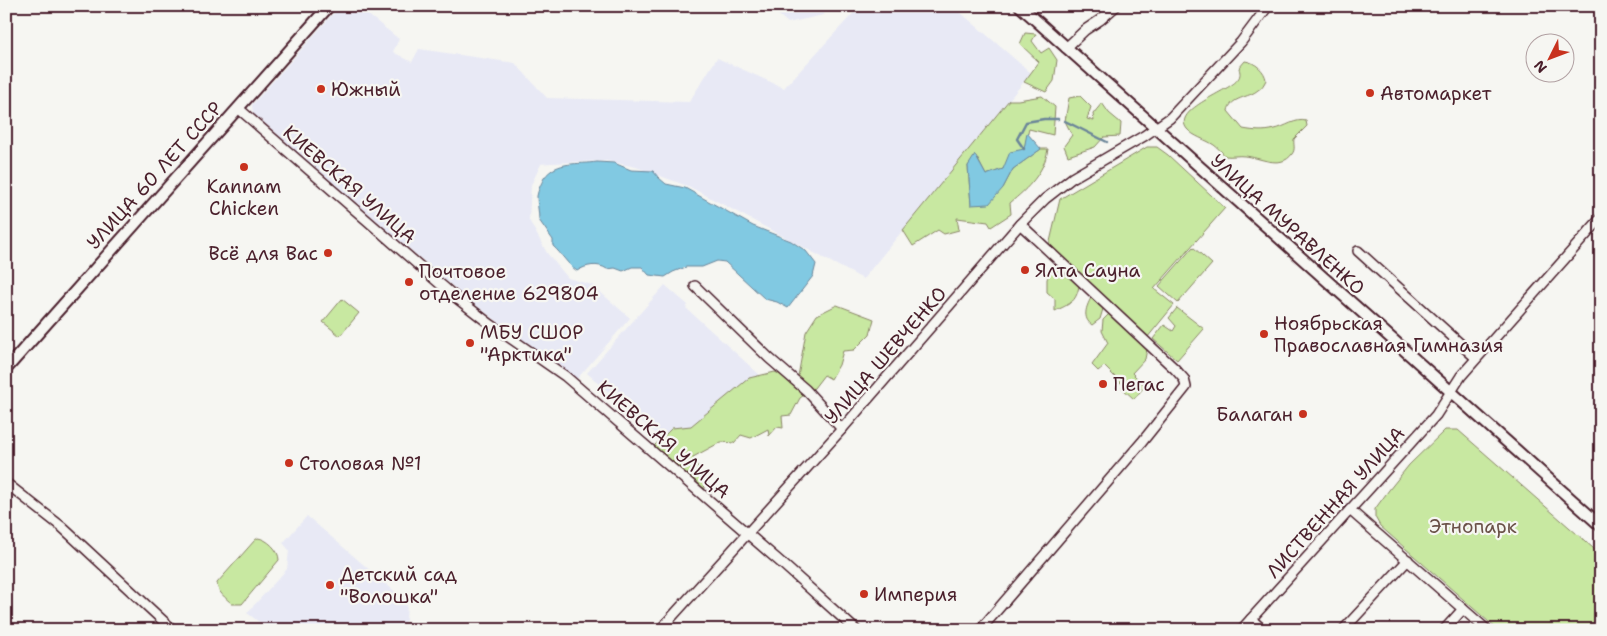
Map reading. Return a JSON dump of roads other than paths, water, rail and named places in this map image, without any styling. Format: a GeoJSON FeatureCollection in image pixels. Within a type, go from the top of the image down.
{"type":"FeatureCollection","features":[{"type":"Feature","properties":{"kind":"main road","name":"УЛИЦА 60 ЛЕТ СССР"},"geometry":{"type":"LineString","coordinates":[[6,369],[329,6]]}},
{"type":"Feature","properties":{"kind":"main road","name":"УЛИЦА МУРАВЛЕНКО"},"geometry":{"type":"LineString","coordinates":[[1020,6],[1450,393],[1601,526]]}},
{"type":"Feature","properties":{"kind":"street"},"geometry":{"type":"LineString","coordinates":[[1066,48],[1085,30],[1116,6]]}},
{"type":"Feature","properties":{"kind":"street","name":"УЛИЦА ШЕВЧЕНКО"},"geometry":{"type":"LineString","coordinates":[[660,630],[842,429],[1020,224],[1045,199],[1072,178],[1156,129],[1170,118],[1251,30],[1268,6]]}},
{"type":"Feature","properties":{"kind":"street","name":"КИЕВСКАЯ УЛИЦА"},"geometry":{"type":"LineString","coordinates":[[238,108],[454,296],[490,324],[566,376],[856,630]]}},
{"type":"Feature","properties":{"kind":"street","name":"ЛИСТВЕННАЯ УЛИЦА"},"geometry":{"type":"LineString","coordinates":[[1241,630],[1436,415],[1461,376],[1476,358],[1601,218]]}},
{"type":"Feature","properties":{"kind":"street"},"geometry":{"type":"LineString","coordinates":[[980,630],[1147,436],[1186,387],[1184,379],[1175,369],[1020,224]]}},
{"type":"Feature","properties":{"kind":"street"},"geometry":{"type":"LineString","coordinates":[[1358,251],[1476,358]]}},
{"type":"Feature","properties":{"kind":"street"},"geometry":{"type":"LineString","coordinates":[[695,286],[806,390],[842,429]]}},
{"type":"Feature","properties":{"kind":"street"},"geometry":{"type":"LineString","coordinates":[[6,483],[57,523],[173,630]]}},
{"type":"Feature","properties":{"kind":"street"},"geometry":{"type":"LineString","coordinates":[[1350,510],[1487,630]]}},
{"type":"Feature","properties":{"kind":"street"},"geometry":{"type":"LineString","coordinates":[[1343,630],[1408,560]]}},
{"type":"Feature","properties":{"kind":"street"},"geometry":{"type":"LineString","coordinates":[[1444,630],[1463,609]]}},
{"type":"Feature","properties":{"kind":"street"},"geometry":{"type":"LineString","coordinates":[[1251,619],[1263,630]]}},
{"type":"Feature","properties":{"kind":"water"},"geometry":{"type":"Polygon","coordinates":[[[1027,133],[1041,149],[1013,169],[1003,188],[989,204],[971,205],[968,166],[975,155],[986,175],[1003,169],[1010,152],[1024,149],[1027,133]]]}},
{"type":"Feature","properties":{"kind":"water"},"geometry":{"type":"Polygon","coordinates":[[[614,163],[631,170],[653,171],[666,184],[685,188],[753,226],[791,241],[806,251],[816,264],[813,276],[788,308],[777,302],[765,299],[725,262],[717,261],[702,267],[686,267],[665,277],[649,275],[642,267],[632,267],[623,271],[615,268],[607,269],[600,266],[592,266],[584,267],[577,271],[553,246],[553,240],[539,220],[537,196],[544,178],[555,168],[568,164],[614,163]]]}},
{"type":"Feature","properties":{"kind":"waterway"},"geometry":{"type":"LineString","coordinates":[[1024,149],[1017,139],[1026,122],[1058,119]]}},
{"type":"Feature","properties":{"kind":"waterway"},"geometry":{"type":"LineString","coordinates":[[1065,121],[1107,142]]}},
{"type":"Feature","properties":{"kind":"place","name":"Южный"},"geometry":{"type":"Point","coordinates":[321,89]}},
{"type":"Feature","properties":{"kind":"place","name":"Автомаркет"},"geometry":{"type":"Point","coordinates":[1370,93]}},
{"type":"Feature","properties":{"kind":"place","name":"Kannam Chicken"},"geometry":{"type":"Point","coordinates":[244,167]}},
{"type":"Feature","properties":{"kind":"place","name":"Всё для Вас"},"geometry":{"type":"Point","coordinates":[328,253]}},
{"type":"Feature","properties":{"kind":"place","name":"Ялта Сауна"},"geometry":{"type":"Point","coordinates":[1025,270]}},
{"type":"Feature","properties":{"kind":"place","name":"Почтовое отделение 629804"},"geometry":{"type":"Point","coordinates":[409,282]}},
{"type":"Feature","properties":{"kind":"place","name":"Ноябрьская Православная Гимназия"},"geometry":{"type":"Point","coordinates":[1264,334]}},
{"type":"Feature","properties":{"kind":"place","name":"МБУ СШОР \"Арктика\""},"geometry":{"type":"Point","coordinates":[470,343]}},
{"type":"Feature","properties":{"kind":"place","name":"Пегас"},"geometry":{"type":"Point","coordinates":[1103,384]}},
{"type":"Feature","properties":{"kind":"place","name":"Балаган"},"geometry":{"type":"Point","coordinates":[1303,414]}},
{"type":"Feature","properties":{"kind":"place","name":"Столовая №1"},"geometry":{"type":"Point","coordinates":[289,463]}},
{"type":"Feature","properties":{"kind":"place","name":"Детский сад \"Волошка\""},"geometry":{"type":"Point","coordinates":[330,585]}},
{"type":"Feature","properties":{"kind":"place","name":"Империя"},"geometry":{"type":"Point","coordinates":[864,594]}},
{"type":"Feature","properties":{"kind":"park label","name":"Этнопарк"},"geometry":{"type":"Point","coordinates":[1473,526]}}]}
